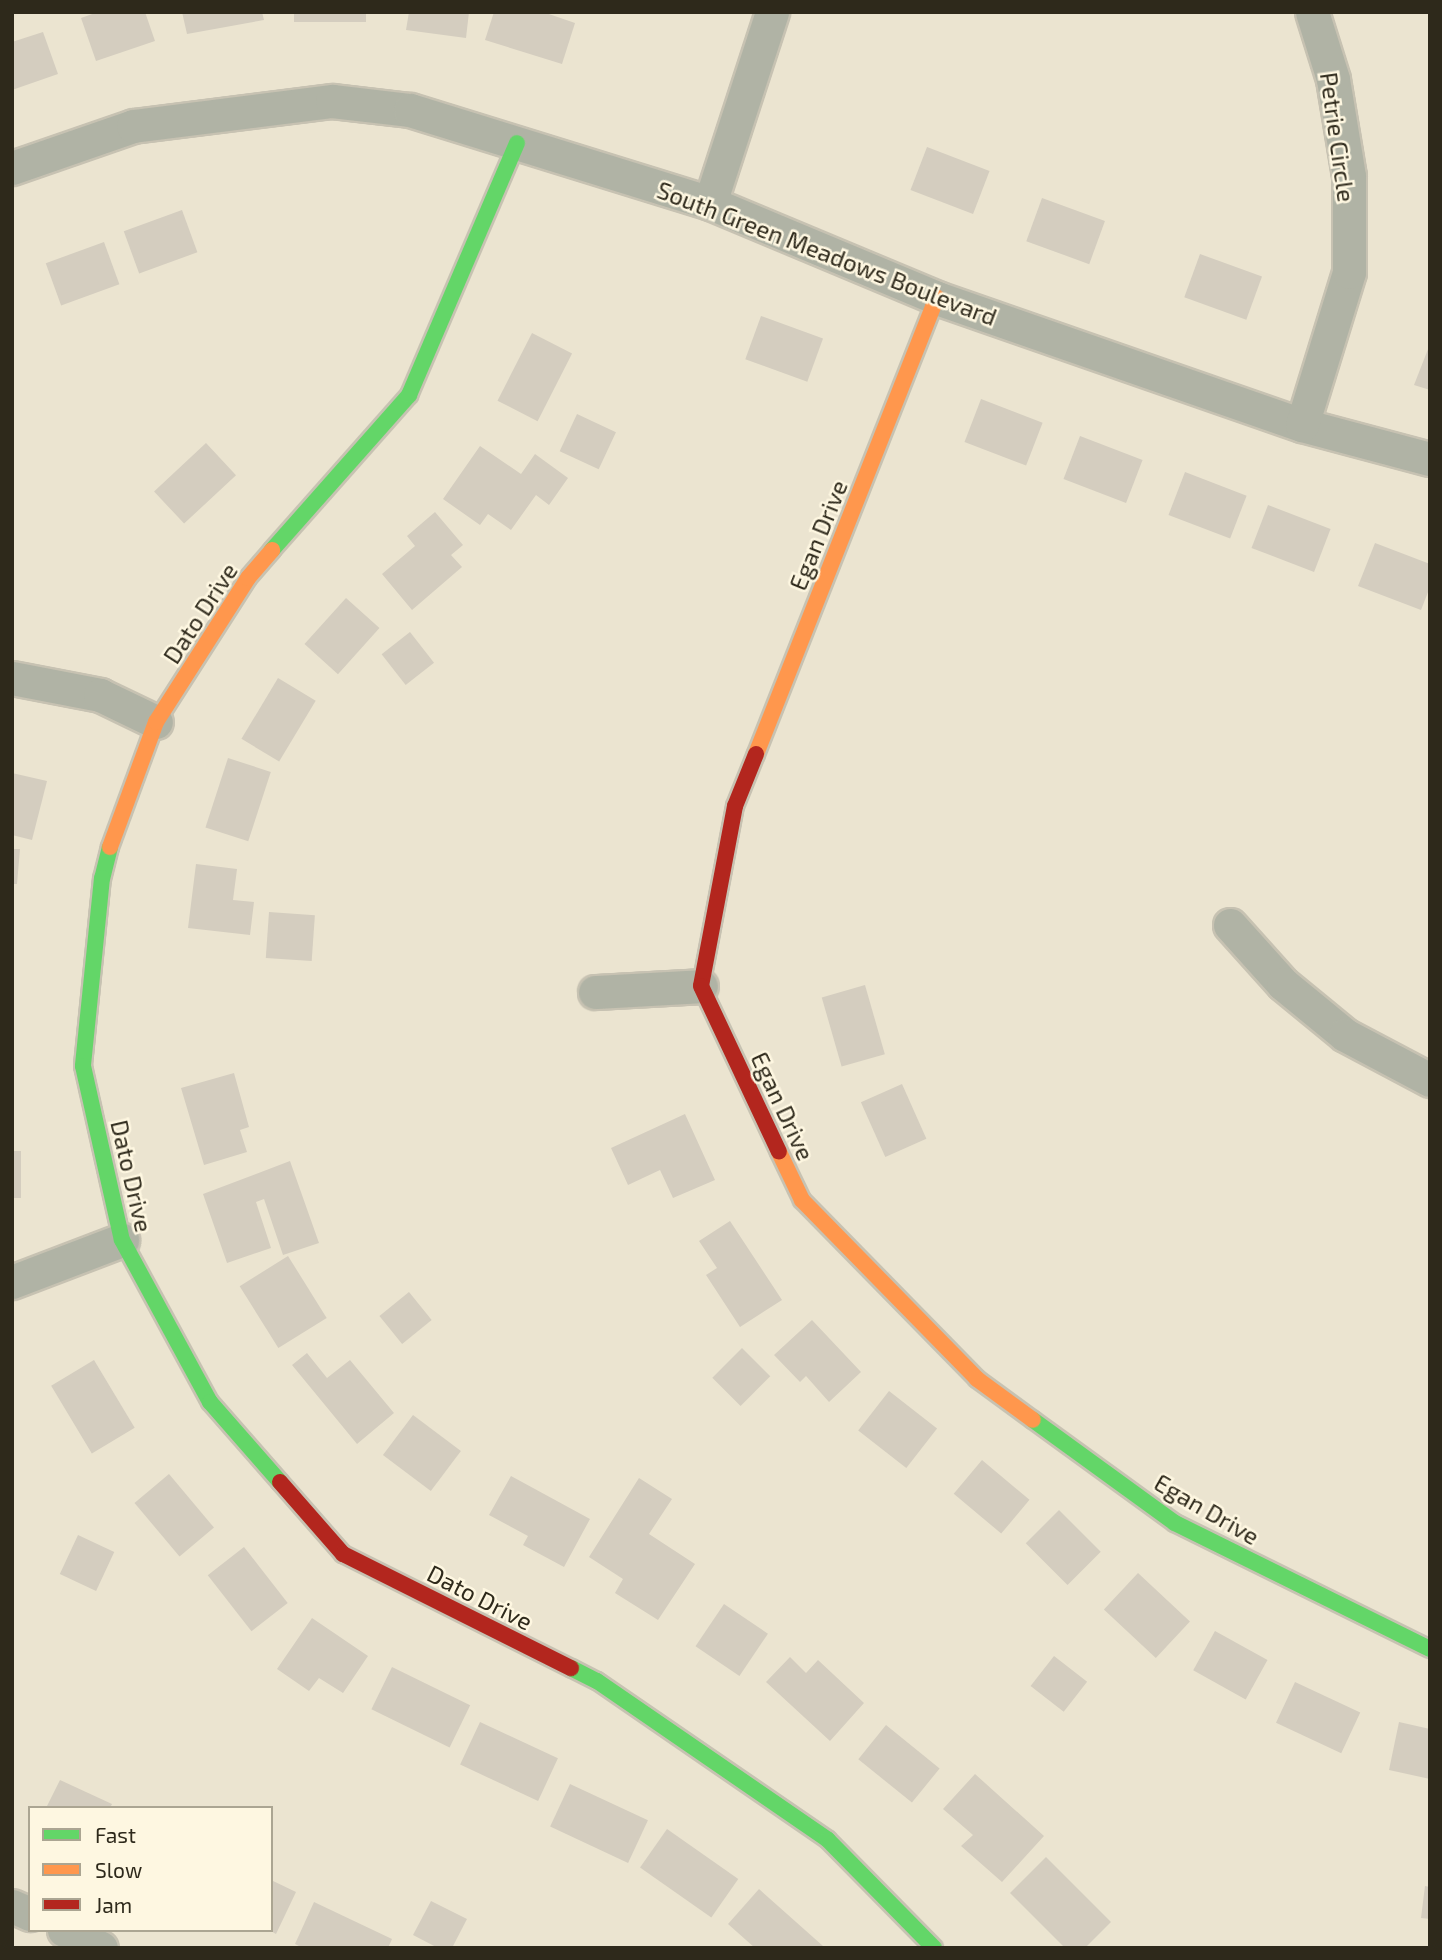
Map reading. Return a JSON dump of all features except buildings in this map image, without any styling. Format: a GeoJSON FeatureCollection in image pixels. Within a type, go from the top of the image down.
{"type":"FeatureCollection","features":[{"type":"Feature","properties":{"kind":"street"},"geometry":{"type":"LineString","coordinates":[[710,203],[772,12]]}},
{"type":"Feature","properties":{"kind":"street","name":"Petrie Circle"},"geometry":{"type":"LineString","coordinates":[[1302,425],[1349,272],[1349,176],[1333,79],[1312,12]]}},
{"type":"Feature","properties":{"kind":"street","name":"South Green Meadows Boulevard"},"geometry":{"type":"LineString","coordinates":[[12,168],[133,126],[331,101],[410,110],[710,203],[937,298],[1302,425],[1430,459]]}},
{"type":"Feature","properties":{"kind":"street","name":"Dato Drive"},"geometry":{"type":"LineString","coordinates":[[517,143],[409,396],[248,578],[156,722],[119,814],[102,878],[83,1066],[122,1240],[210,1402],[343,1554],[597,1681],[828,1840],[934,1948]]}},
{"type":"Feature","properties":{"kind":"street","name":"Egan Drive"},"geometry":{"type":"LineString","coordinates":[[937,298],[735,806],[701,986],[802,1200],[976,1379],[1175,1523],[1430,1649]]}},
{"type":"Feature","properties":{"kind":"street"},"geometry":{"type":"LineString","coordinates":[[12,678],[100,695],[156,722]]}},
{"type":"Feature","properties":{"kind":"street"},"geometry":{"type":"LineString","coordinates":[[1230,925],[1283,984],[1346,1035],[1430,1080]]}},
{"type":"Feature","properties":{"kind":"street"},"geometry":{"type":"LineString","coordinates":[[595,992],[701,986]]}},
{"type":"Feature","properties":{"kind":"street"},"geometry":{"type":"LineString","coordinates":[[12,1282],[122,1240]]}},
{"type":"Feature","properties":{"kind":"street"},"geometry":{"type":"LineString","coordinates":[[12,1906],[28,1913]]}},
{"type":"Feature","properties":{"kind":"street"},"geometry":{"type":"LineString","coordinates":[[68,1932],[101,1948]]}},
{"type":"Feature","properties":{"kind":"traffic: fast"},"geometry":{"type":"LineString","coordinates":[[272,550],[409,395],[517,143]]}},
{"type":"Feature","properties":{"kind":"traffic: fast"},"geometry":{"type":"LineString","coordinates":[[110,847],[102,878],[83,1066],[122,1240],[210,1402],[280,1482]]}},
{"type":"Feature","properties":{"kind":"traffic: fast"},"geometry":{"type":"LineString","coordinates":[[1033,1420],[1175,1523],[1430,1649]]}},
{"type":"Feature","properties":{"kind":"traffic: fast"},"geometry":{"type":"LineString","coordinates":[[571,1668],[597,1681],[828,1840],[934,1948]]}},
{"type":"Feature","properties":{"kind":"traffic: slow"},"geometry":{"type":"LineString","coordinates":[[756,754],[937,298]]}},
{"type":"Feature","properties":{"kind":"traffic: slow"},"geometry":{"type":"LineString","coordinates":[[110,847],[156,722],[248,578],[272,550]]}},
{"type":"Feature","properties":{"kind":"traffic: slow"},"geometry":{"type":"LineString","coordinates":[[779,1152],[802,1200],[977,1379],[1033,1420]]}},
{"type":"Feature","properties":{"kind":"traffic: jam"},"geometry":{"type":"LineString","coordinates":[[756,754],[735,806],[701,986],[779,1152]]}},
{"type":"Feature","properties":{"kind":"traffic: jam"},"geometry":{"type":"LineString","coordinates":[[280,1482],[343,1554],[571,1668]]}}]}
